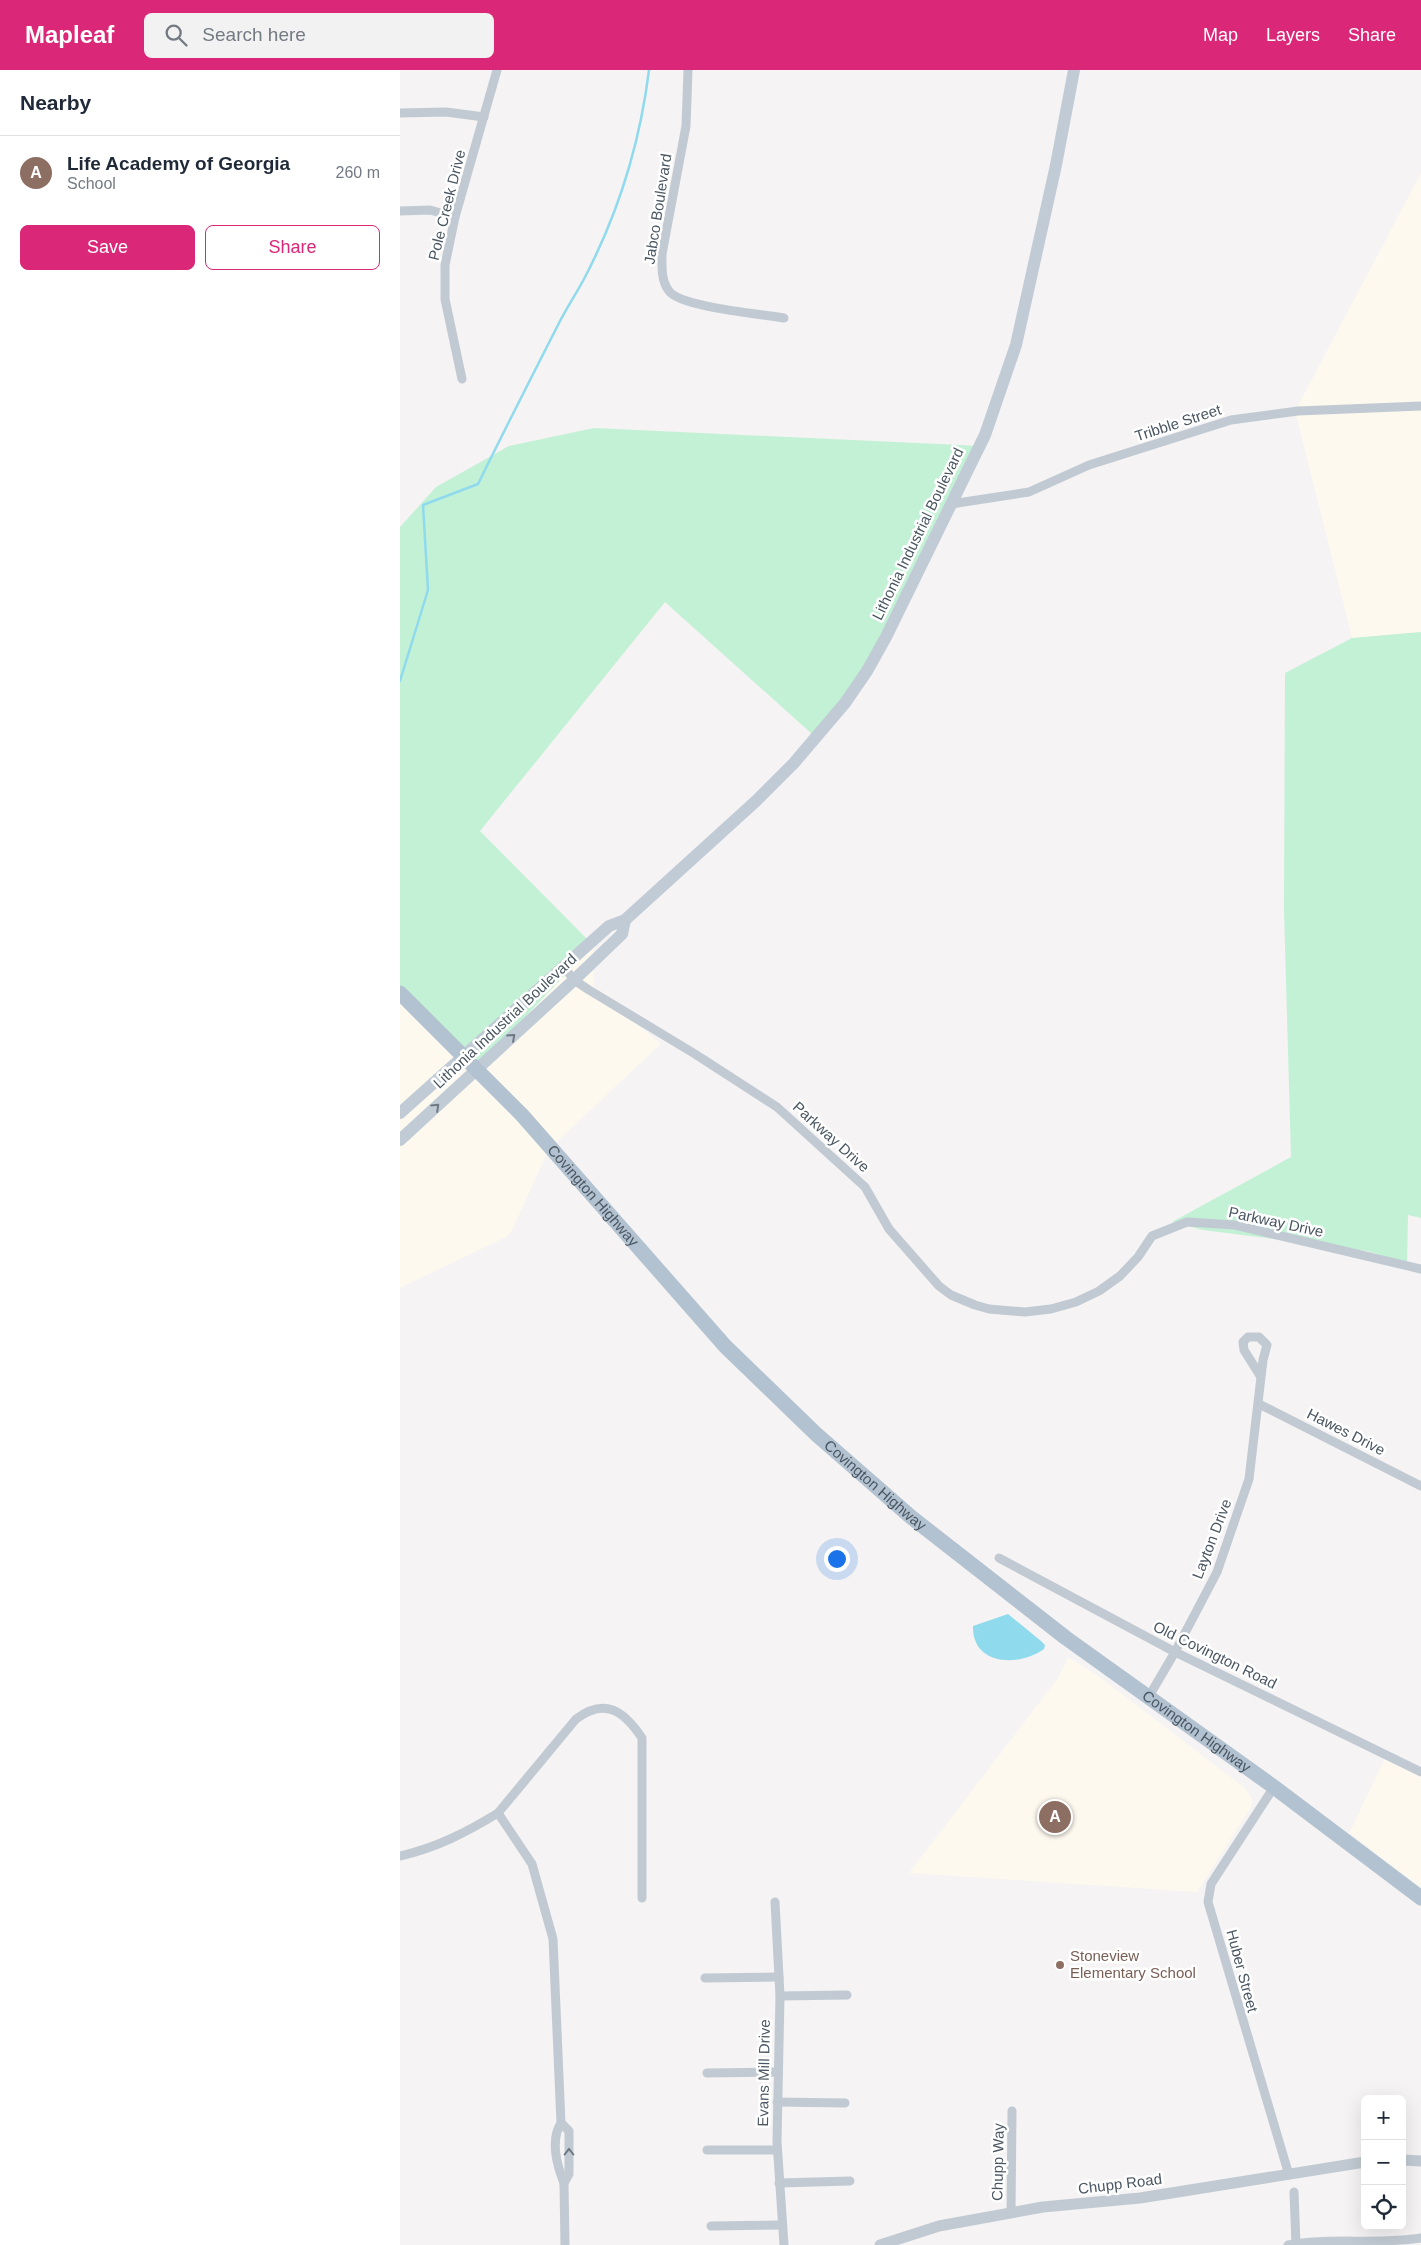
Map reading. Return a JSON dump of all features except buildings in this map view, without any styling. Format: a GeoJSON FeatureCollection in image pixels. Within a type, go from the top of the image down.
{"type":"FeatureCollection","features":[{"type":"Feature","properties":{"kind":"main road","name":"Lithonia Industrial Boulevard"},"geometry":{"type":"LineString","coordinates":[[400,1113],[462,1055],[609,926],[625,920],[756,801],[794,762],[845,704],[867,671],[886,637],[985,435],[1021,328],[1074,70]]}},
{"type":"Feature","properties":{"kind":"main road","name":"Lithonia Industrial Boulevard"},"geometry":{"type":"LineString","coordinates":[[400,1140],[622,934],[625,920]]}},
{"type":"Feature","properties":{"kind":"main road","name":"Covington Highway"},"geometry":{"type":"LineString","coordinates":[[400,993],[528,1122],[725,1346],[789,1410],[911,1516],[1066,1638],[1274,1787],[1421,1898]]}},
{"type":"Feature","properties":{"kind":"street","name":"Pole Creek Drive"},"geometry":{"type":"LineString","coordinates":[[462,379],[445,299],[445,264],[455,217],[496,70]]}},
{"type":"Feature","properties":{"kind":"street","name":"Jabco Boulevard"},"geometry":{"type":"LineString","coordinates":[[688,70],[686,126],[662,254],[662,275],[669,292],[687,302],[784,318]]}},
{"type":"Feature","properties":{"kind":"street"},"geometry":{"type":"LineString","coordinates":[[400,113],[446,112],[484,117]]}},
{"type":"Feature","properties":{"kind":"street"},"geometry":{"type":"LineString","coordinates":[[400,211],[430,210],[455,217]]}},
{"type":"Feature","properties":{"kind":"street","name":"Tribble Street"},"geometry":{"type":"LineString","coordinates":[[951,504],[1029,492],[1089,465],[1231,420],[1298,411],[1421,406]]}},
{"type":"Feature","properties":{"kind":"street","name":"Parkway Drive"},"geometry":{"type":"LineString","coordinates":[[563,966],[574,980],[777,1107],[865,1187],[889,1229],[940,1286],[951,1295],[975,1305],[988,1309],[1025,1312],[1051,1309],[1076,1302],[1099,1291],[1120,1276],[1138,1257],[1152,1236],[1187,1222],[1235,1225],[1421,1269]]}},
{"type":"Feature","properties":{"kind":"street","name":"Layton Drive"},"geometry":{"type":"LineString","coordinates":[[1148,1698],[1218,1572],[1250,1479],[1261,1377]]}},
{"type":"Feature","properties":{"kind":"street","name":"Hawes Drive"},"geometry":{"type":"LineString","coordinates":[[1259,1404],[1421,1486]]}},
{"type":"Feature","properties":{"kind":"street","name":"Old Covington Road"},"geometry":{"type":"LineString","coordinates":[[999,1558],[1175,1652],[1421,1772]]}},
{"type":"Feature","properties":{"kind":"street"},"geometry":{"type":"LineString","coordinates":[[400,1856],[419,1852],[459,1837],[498,1813],[576,1719],[587,1711],[603,1708],[618,1711],[632,1722],[642,1738],[642,1898]]}},
{"type":"Feature","properties":{"kind":"street","name":"Huber Street"},"geometry":{"type":"LineString","coordinates":[[1274,1787],[1211,1884],[1208,1902],[1289,2175]]}},
{"type":"Feature","properties":{"kind":"street"},"geometry":{"type":"LineString","coordinates":[[498,1813],[532,1864],[553,1939],[561,2123],[556,2129],[556,2149],[557,2167],[564,2183],[565,2245]]}},
{"type":"Feature","properties":{"kind":"street","name":"Evans Mill Drive"},"geometry":{"type":"LineString","coordinates":[[775,1902],[780,1996],[777,2150],[781,2225],[784,2245]]}},
{"type":"Feature","properties":{"kind":"street"},"geometry":{"type":"LineString","coordinates":[[705,1978],[778,1977]]}},
{"type":"Feature","properties":{"kind":"street"},"geometry":{"type":"LineString","coordinates":[[780,1996],[847,1995]]}},
{"type":"Feature","properties":{"kind":"street"},"geometry":{"type":"LineString","coordinates":[[707,2073],[778,2072]]}},
{"type":"Feature","properties":{"kind":"street"},"geometry":{"type":"LineString","coordinates":[[777,2102],[845,2103]]}},
{"type":"Feature","properties":{"kind":"street","name":"Chupp Way"},"geometry":{"type":"LineString","coordinates":[[1011,2213],[1012,2111]]}},
{"type":"Feature","properties":{"kind":"street"},"geometry":{"type":"LineString","coordinates":[[561,2123],[569,2131],[570,2137],[569,2174],[564,2183]]}},
{"type":"Feature","properties":{"kind":"street"},"geometry":{"type":"LineString","coordinates":[[707,2150],[777,2150]]}},
{"type":"Feature","properties":{"kind":"street"},"geometry":{"type":"LineString","coordinates":[[1406,2160],[1421,2161]]}},
{"type":"Feature","properties":{"kind":"street","name":"Chupp Road"},"geometry":{"type":"LineString","coordinates":[[880,2245],[938,2226],[1044,2207],[1140,2198],[1361,2163]]}},
{"type":"Feature","properties":{"kind":"street"},"geometry":{"type":"LineString","coordinates":[[779,2183],[850,2181]]}},
{"type":"Feature","properties":{"kind":"street"},"geometry":{"type":"LineString","coordinates":[[1294,2192],[1293,2244],[1318,2241],[1370,2243],[1421,2238]]}},
{"type":"Feature","properties":{"kind":"street"},"geometry":{"type":"LineString","coordinates":[[711,2226],[781,2225]]}},
{"type":"Feature","properties":{"kind":"shaded area"},"geometry":{"type":"Polygon","coordinates":[[[1421,173],[1421,632],[1352,638],[1295,411],[1421,173]]]}},
{"type":"Feature","properties":{"kind":"shaded area"},"geometry":{"type":"Polygon","coordinates":[[[593,945],[594,989],[661,1044],[549,1149],[511,1232],[506,1237],[400,1288],[400,995],[476,1069],[593,945]]]}},
{"type":"Feature","properties":{"kind":"shaded area"},"geometry":{"type":"Polygon","coordinates":[[[1068,1657],[1101,1678],[1245,1788],[1252,1799],[1252,1806],[1197,1892],[909,1873],[1058,1678],[1068,1657]]]}},
{"type":"Feature","properties":{"kind":"shaded area"},"geometry":{"type":"Polygon","coordinates":[[[1386,1756],[1421,1775],[1421,1888],[1349,1833],[1386,1756]]]}},
{"type":"Feature","properties":{"kind":"green space"},"geometry":{"type":"Polygon","coordinates":[[[594,428],[981,446],[878,655],[812,734],[665,602],[480,831],[593,945],[476,1069],[400,995],[400,527],[436,487],[509,446],[594,428]]]}},
{"type":"Feature","properties":{"kind":"green space"},"geometry":{"type":"Polygon","coordinates":[[[1421,632],[1421,1218],[1408,1215],[1407,1263],[1367,1251],[1203,1230],[1172,1222],[1291,1157],[1284,910],[1285,673],[1352,638],[1421,632]]]}},
{"type":"Feature","properties":{"kind":"water"},"geometry":{"type":"Polygon","coordinates":[[[1008,1614],[1041,1641],[1045,1645],[1044,1649],[1022,1659],[1010,1660],[988,1656],[980,1649],[975,1639],[973,1626],[1008,1614]]]}},
{"type":"Feature","properties":{"kind":"waterway"},"geometry":{"type":"LineString","coordinates":[[400,681],[428,590],[423,505],[478,484],[558,325],[584,279],[607,229],[626,178],[640,124],[649,70]]}},
{"type":"Feature","properties":{"kind":"place","name":"Life Academy of Georgia"},"geometry":{"type":"Point","coordinates":[1055,1817]}},
{"type":"Feature","properties":{"kind":"place","name":"Stoneview Elementary School"},"geometry":{"type":"Point","coordinates":[1060,1965]}}]}
